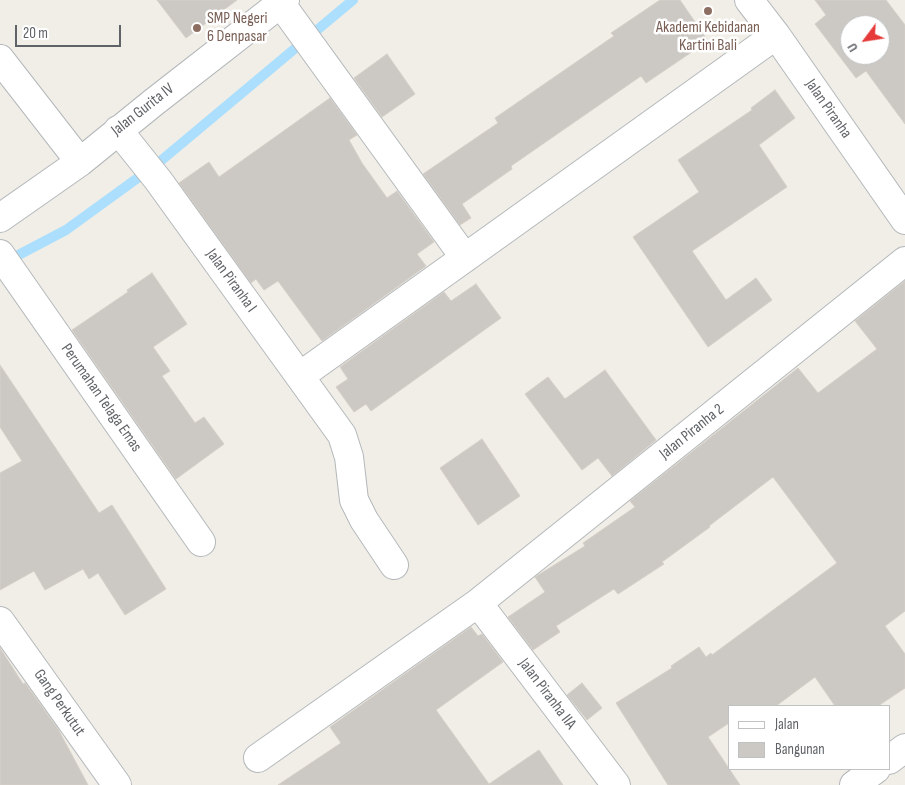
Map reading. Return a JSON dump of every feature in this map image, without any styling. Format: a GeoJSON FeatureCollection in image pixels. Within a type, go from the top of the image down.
{"type":"FeatureCollection","features":[{"type":"Feature","properties":{"kind":"street","name":"Jalan Piranha"},"geometry":{"type":"LineString","coordinates":[[749,0],[776,35],[905,220]]}},
{"type":"Feature","properties":{"kind":"street"},"geometry":{"type":"LineString","coordinates":[[286,8],[312,48],[465,258]]}},
{"type":"Feature","properties":{"kind":"street","name":"Jalan Gurita IV"},"geometry":{"type":"LineString","coordinates":[[0,218],[122,134],[286,8]]}},
{"type":"Feature","properties":{"kind":"street"},"geometry":{"type":"LineString","coordinates":[[300,376],[776,35]]}},
{"type":"Feature","properties":{"kind":"street"},"geometry":{"type":"LineString","coordinates":[[0,59],[80,162]]}},
{"type":"Feature","properties":{"kind":"street","name":"Jalan Piranha I"},"geometry":{"type":"LineString","coordinates":[[122,134],[158,180],[342,435],[349,457],[354,500],[364,520],[394,565]]}},
{"type":"Feature","properties":{"kind":"street","name":"Perumahan Telaga Emas"},"geometry":{"type":"LineString","coordinates":[[0,254],[201,542]]}},
{"type":"Feature","properties":{"kind":"street","name":"Jalan Piranha 2"},"geometry":{"type":"LineString","coordinates":[[258,758],[478,603],[905,261]]}},
{"type":"Feature","properties":{"kind":"street","name":"Jalan Piranha IIA"},"geometry":{"type":"LineString","coordinates":[[478,603],[616,785]]}},
{"type":"Feature","properties":{"kind":"street","name":"Gang Perkutut"},"geometry":{"type":"LineString","coordinates":[[0,620],[117,785]]}},
{"type":"Feature","properties":{"kind":"street"},"geometry":{"type":"LineString","coordinates":[[890,759],[905,748]]}},
{"type":"Feature","properties":{"kind":"street"},"geometry":{"type":"LineString","coordinates":[[854,785],[875,770]]}},
{"type":"Feature","properties":{"kind":"building"},"geometry":{"type":"Polygon","coordinates":[[[157,0],[237,0],[186,38],[157,0]]]}},
{"type":"Feature","properties":{"kind":"building"},"geometry":{"type":"Polygon","coordinates":[[[660,0],[680,0],[708,41],[646,83],[641,76],[511,166],[512,169],[462,204],[471,218],[460,225],[423,174],[498,123],[495,118],[614,36],[611,33],[660,0]]]}},
{"type":"Feature","properties":{"kind":"building"},"geometry":{"type":"Polygon","coordinates":[[[815,0],[886,0],[905,25],[905,124],[866,71],[856,78],[846,65],[890,65],[890,15],[840,15],[840,57],[815,24],[826,15],[815,0]]]}},
{"type":"Feature","properties":{"kind":"building"},"geometry":{"type":"Polygon","coordinates":[[[387,54],[415,94],[382,117],[354,78],[387,54]]]}},
{"type":"Feature","properties":{"kind":"building"},"geometry":{"type":"Polygon","coordinates":[[[775,90],[795,118],[759,145],[787,187],[692,251],[726,300],[756,278],[772,300],[708,347],[633,237],[699,192],[678,160],[752,110],[751,108],[775,90]]]}},
{"type":"Feature","properties":{"kind":"building"},"geometry":{"type":"Polygon","coordinates":[[[330,98],[357,135],[349,140],[362,163],[387,198],[397,191],[434,242],[417,254],[426,266],[322,341],[278,281],[264,290],[256,279],[251,283],[179,183],[209,162],[219,177],[330,98]]]}},
{"type":"Feature","properties":{"kind":"building"},"geometry":{"type":"Polygon","coordinates":[[[152,273],[187,324],[153,347],[170,371],[162,376],[195,423],[204,417],[224,444],[176,479],[72,330],[128,292],[127,290],[152,273]]]}},
{"type":"Feature","properties":{"kind":"building"},"geometry":{"type":"Polygon","coordinates":[[[905,281],[905,611],[885,626],[905,654],[905,688],[880,705],[834,705],[815,677],[777,705],[728,705],[728,724],[708,737],[728,767],[728,770],[730,770],[740,785],[668,785],[616,703],[672,668],[671,666],[699,647],[706,657],[711,653],[712,655],[837,563],[773,477],[662,562],[664,564],[618,594],[614,589],[556,626],[560,632],[533,650],[508,617],[545,592],[535,577],[585,546],[583,543],[635,507],[630,501],[798,368],[818,393],[877,349],[855,321],[905,281]]]}},
{"type":"Feature","properties":{"kind":"building"},"geometry":{"type":"Polygon","coordinates":[[[476,284],[501,318],[371,411],[366,404],[354,412],[336,387],[348,379],[340,367],[444,292],[451,301],[476,284]]]}},
{"type":"Feature","properties":{"kind":"building"},"geometry":{"type":"Polygon","coordinates":[[[0,365],[99,513],[112,505],[166,589],[125,615],[98,573],[89,579],[83,569],[45,590],[34,571],[0,590],[0,473],[22,461],[0,427],[0,365]]]}},
{"type":"Feature","properties":{"kind":"building"},"geometry":{"type":"Polygon","coordinates":[[[605,370],[656,440],[612,476],[598,458],[582,470],[525,394],[548,377],[565,399],[605,370]]]}},
{"type":"Feature","properties":{"kind":"building"},"geometry":{"type":"Polygon","coordinates":[[[482,439],[520,496],[478,525],[440,468],[482,439]]]}},
{"type":"Feature","properties":{"kind":"building"},"geometry":{"type":"Polygon","coordinates":[[[471,627],[478,636],[482,634],[503,662],[436,710],[489,784],[539,750],[563,785],[278,785],[341,743],[330,727],[471,627]]]}},
{"type":"Feature","properties":{"kind":"building"},"geometry":{"type":"Polygon","coordinates":[[[0,648],[23,684],[25,683],[58,729],[88,785],[0,785],[0,648]]]}},
{"type":"Feature","properties":{"kind":"building"},"geometry":{"type":"Polygon","coordinates":[[[582,683],[602,708],[587,720],[567,695],[582,683]]]}},
{"type":"Feature","properties":{"kind":"waterway"},"geometry":{"type":"LineString","coordinates":[[7,261],[66,230],[157,164],[353,0]]}},
{"type":"Feature","properties":{"kind":"place","name":"Akademi Kebidanan Kartini Bali"},"geometry":{"type":"Point","coordinates":[708,11]}},
{"type":"Feature","properties":{"kind":"place","name":"SMP Negeri 6 Denpasar"},"geometry":{"type":"Point","coordinates":[197,28]}}]}
